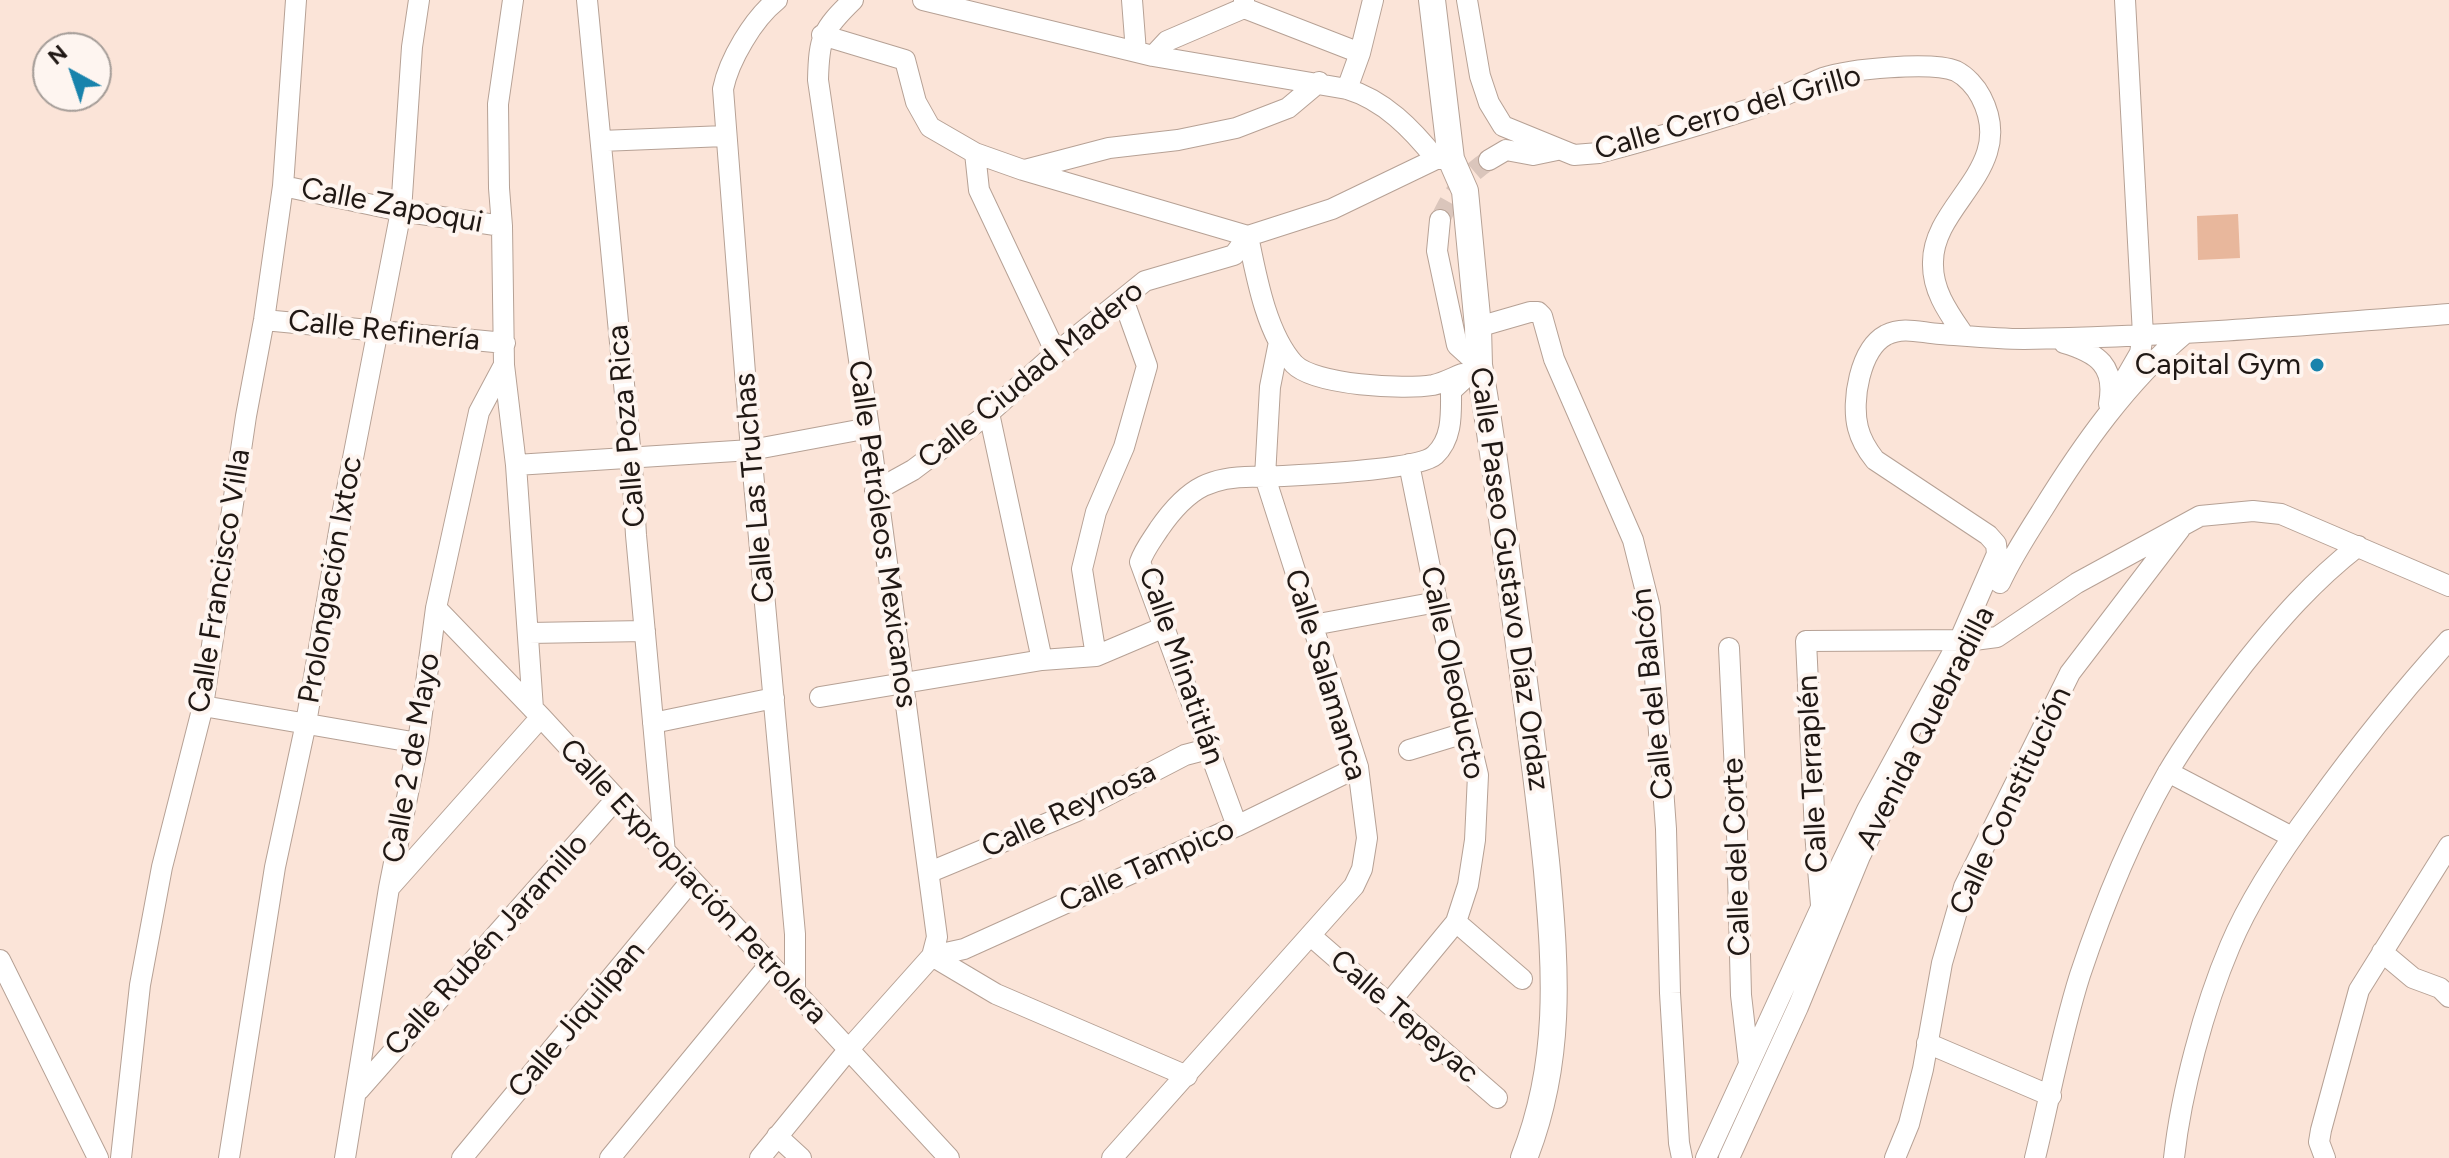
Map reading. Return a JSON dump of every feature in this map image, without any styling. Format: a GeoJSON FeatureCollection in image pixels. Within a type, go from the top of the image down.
{"type":"FeatureCollection","features":[{"type":"Feature","properties":{"kind":"main road","name":"Calle Paseo Gustavo Díaz Ordaz"},"geometry":{"type":"LineString","coordinates":[[1432,0],[1443,159],[1465,191],[1479,365],[1539,785],[1554,944],[1555,1016],[1549,1075],[1535,1132],[1524,1158]]}},
{"type":"Feature","properties":{"kind":"street","name":"Calle Francisco Villa"},"geometry":{"type":"LineString","coordinates":[[121,1158],[143,970],[162,867],[203,706],[246,416],[264,320],[283,186],[296,0]]}},
{"type":"Feature","properties":{"kind":"street","name":"Prolongación Ixtoc"},"geometry":{"type":"LineString","coordinates":[[229,1158],[275,867],[306,723],[341,520],[401,211],[412,47],[419,0]]}},
{"type":"Feature","properties":{"kind":"street","name":"Calle 2 de Mayo"},"geometry":{"type":"LineString","coordinates":[[513,0],[498,104],[504,365],[516,465],[537,713]]}},
{"type":"Feature","properties":{"kind":"street","name":"Calle Poza Rica"},"geometry":{"type":"LineString","coordinates":[[587,0],[665,853]]}},
{"type":"Feature","properties":{"kind":"street","name":"Calle Las Truchas"},"geometry":{"type":"LineString","coordinates":[[777,0],[747,35],[727,67],[723,89],[751,450],[795,934],[795,993]]}},
{"type":"Feature","properties":{"kind":"street"},"geometry":{"type":"LineString","coordinates":[[853,0],[822,35],[905,60],[916,102],[930,127],[975,153],[1023,170],[1248,236],[1264,303],[1279,342],[1295,366],[1319,375],[1366,386],[1430,386],[1479,365],[1457,345],[1437,251],[1440,220]]}},
{"type":"Feature","properties":{"kind":"street"},"geometry":{"type":"LineString","coordinates":[[923,0],[1145,54],[1319,82],[1365,94],[1414,131],[1443,159]]}},
{"type":"Feature","properties":{"kind":"street"},"geometry":{"type":"LineString","coordinates":[[1132,0],[1145,54]]}},
{"type":"Feature","properties":{"kind":"street"},"geometry":{"type":"LineString","coordinates":[[1347,89],[1373,0]]}},
{"type":"Feature","properties":{"kind":"street","name":"Calle Cerro del Grillo"},"geometry":{"type":"LineString","coordinates":[[1467,0],[1480,76],[1489,103],[1503,126],[1574,155],[1588,155],[1640,142],[1758,106],[1839,74],[1916,66],[1957,72],[1978,91],[1991,119],[1988,146],[1974,183],[1941,229],[1934,247],[1932,264],[1939,295],[1963,334]]}},
{"type":"Feature","properties":{"kind":"street"},"geometry":{"type":"LineString","coordinates":[[2090,438],[2140,353],[2143,335],[2125,0]]}},
{"type":"Feature","properties":{"kind":"street"},"geometry":{"type":"LineString","coordinates":[[1145,54],[1244,4],[1360,53]]}},
{"type":"Feature","properties":{"kind":"street","name":"Calle Petróleos Mexicanos"},"geometry":{"type":"LineString","coordinates":[[822,35],[818,48],[818,80],[930,872],[937,937],[932,956]]}},
{"type":"Feature","properties":{"kind":"street"},"geometry":{"type":"LineString","coordinates":[[1023,170],[1109,148],[1178,140],[1236,128],[1288,108],[1319,82]]}},
{"type":"Feature","properties":{"kind":"street"},"geometry":{"type":"LineString","coordinates":[[601,141],[725,136]]}},
{"type":"Feature","properties":{"kind":"street"},"geometry":{"type":"LineString","coordinates":[[1489,160],[1506,150],[1533,155],[1557,150]]}},
{"type":"Feature","properties":{"kind":"street"},"geometry":{"type":"LineString","coordinates":[[975,153],[979,190],[1056,353]]}},
{"type":"Feature","properties":{"kind":"street","name":"Calle Ciudad Madero"},"geometry":{"type":"LineString","coordinates":[[875,491],[913,470],[989,413],[1056,353],[1153,277],[1234,255],[1248,236],[1332,209],[1443,159]]}},
{"type":"Feature","properties":{"kind":"street","name":"Calle Zapoqui"},"geometry":{"type":"LineString","coordinates":[[283,186],[401,211],[502,226]]}},
{"type":"Feature","properties":{"kind":"street"},"geometry":{"type":"LineString","coordinates":[[1096,656],[1082,569],[1096,512],[1124,447],[1147,366],[1123,299]]}},
{"type":"Feature","properties":{"kind":"street","name":"Calle del Balcón"},"geometry":{"type":"LineString","coordinates":[[1478,327],[1530,312],[1538,312],[1542,316],[1554,359],[1633,540],[1650,608],[1666,829],[1670,1008],[1682,1158]]}},
{"type":"Feature","properties":{"kind":"street"},"geometry":{"type":"LineString","coordinates":[[1963,334],[2001,339],[2184,334],[2449,314]]}},
{"type":"Feature","properties":{"kind":"street","name":"Calle Refinería"},"geometry":{"type":"LineString","coordinates":[[264,320],[505,343]]}},
{"type":"Feature","properties":{"kind":"street","name":"Avenida Quebradilla"},"geometry":{"type":"LineString","coordinates":[[1706,1158],[1867,810],[1967,639],[1993,566],[1998,548],[1988,535],[1875,460],[1858,431],[1855,415],[1865,358],[1872,346],[1885,336],[1900,329],[1963,334]]}},
{"type":"Feature","properties":{"kind":"street","name":"Avenida Quebradilla"},"geometry":{"type":"LineString","coordinates":[[1729,1158],[1798,1007],[1860,856],[2013,553],[2090,438],[2145,370],[2184,334]]}},
{"type":"Feature","properties":{"kind":"street"},"geometry":{"type":"LineString","coordinates":[[2049,339],[2084,349],[2100,360],[2112,385],[2109,404]]}},
{"type":"Feature","properties":{"kind":"street","name":"Calle Salamanca"},"geometry":{"type":"LineString","coordinates":[[1112,1158],[1311,936],[1354,886],[1362,869],[1367,838],[1358,767],[1265,477],[1270,387],[1279,342]]}},
{"type":"Feature","properties":{"kind":"street","name":"Calle 2 de Mayo"},"geometry":{"type":"LineString","coordinates":[[345,1158],[389,888],[418,743],[436,608],[479,412],[504,365]]}},
{"type":"Feature","properties":{"kind":"street","name":"Calle Minatitlán"},"geometry":{"type":"LineString","coordinates":[[1237,826],[1162,628],[1140,562],[1143,553],[1188,493],[1205,484],[1246,476],[1409,464],[1433,457],[1450,427],[1451,391],[1479,365]]}},
{"type":"Feature","properties":{"kind":"street"},"geometry":{"type":"LineString","coordinates":[[989,413],[1042,660]]}},
{"type":"Feature","properties":{"kind":"street"},"geometry":{"type":"LineString","coordinates":[[516,465],[751,450],[869,428]]}},
{"type":"Feature","properties":{"kind":"street","name":"Calle Oleoducto"},"geometry":{"type":"LineString","coordinates":[[1390,1002],[1456,922],[1468,885],[1475,840],[1478,775],[1437,602],[1409,464]]}},
{"type":"Feature","properties":{"kind":"street"},"geometry":{"type":"LineString","coordinates":[[1967,639],[1997,637],[2077,583],[2200,516],[2220,512],[2281,514],[2449,586]]}},
{"type":"Feature","properties":{"kind":"street","name":"Calle Constitución"},"geometry":{"type":"LineString","coordinates":[[1895,1158],[1909,1124],[1923,1069],[1942,963],[1960,903],[1993,825],[2070,673],[2184,524]]}},
{"type":"Feature","properties":{"kind":"street"},"geometry":{"type":"LineString","coordinates":[[2035,1158],[2051,1096],[2057,1052],[2106,903],[2140,825],[2168,772],[2228,685],[2285,611],[2335,563],[2358,546]]}},
{"type":"Feature","properties":{"kind":"street"},"geometry":{"type":"LineString","coordinates":[[1313,625],[1437,602]]}},
{"type":"Feature","properties":{"kind":"street","name":"Calle Expropiación Petrolera"},"geometry":{"type":"LineString","coordinates":[[436,608],[949,1158]]}},
{"type":"Feature","properties":{"kind":"street"},"geometry":{"type":"LineString","coordinates":[[820,697],[1042,660],[1096,656],[1162,628]]}},
{"type":"Feature","properties":{"kind":"street"},"geometry":{"type":"LineString","coordinates":[[529,633],[645,631]]}},
{"type":"Feature","properties":{"kind":"street","name":"Calle Terraplén"},"geometry":{"type":"LineString","coordinates":[[1821,907],[1806,641],[1967,639]]}},
{"type":"Feature","properties":{"kind":"street"},"geometry":{"type":"LineString","coordinates":[[2174,1158],[2194,1059],[2230,947],[2292,837],[2355,750],[2449,640]]}},
{"type":"Feature","properties":{"kind":"street","name":"Calle del Corte"},"geometry":{"type":"LineString","coordinates":[[1729,648],[1741,995],[1749,1064]]}},
{"type":"Feature","properties":{"kind":"street"},"geometry":{"type":"LineString","coordinates":[[653,723],[774,698]]}},
{"type":"Feature","properties":{"kind":"street"},"geometry":{"type":"LineString","coordinates":[[203,706],[418,743]]}},
{"type":"Feature","properties":{"kind":"street"},"geometry":{"type":"LineString","coordinates":[[389,888],[537,713]]}},
{"type":"Feature","properties":{"kind":"street"},"geometry":{"type":"LineString","coordinates":[[1409,750],[1468,732]]}},
{"type":"Feature","properties":{"kind":"street","name":"Calle Reynosa"},"geometry":{"type":"LineString","coordinates":[[930,872],[1077,811],[1185,755],[1208,749]]}},
{"type":"Feature","properties":{"kind":"street","name":"Calle Tampico"},"geometry":{"type":"LineString","coordinates":[[932,956],[964,949],[1237,826],[1358,767]]}},
{"type":"Feature","properties":{"kind":"street"},"geometry":{"type":"LineString","coordinates":[[2168,772],[2292,837]]}},
{"type":"Feature","properties":{"kind":"street","name":"Calle Rubén Jaramillo"},"geometry":{"type":"LineString","coordinates":[[358,1090],[616,799]]}},
{"type":"Feature","properties":{"kind":"street"},"geometry":{"type":"LineString","coordinates":[[2325,1158],[2319,1142],[2321,1130],[2359,990],[2449,846]]}},
{"type":"Feature","properties":{"kind":"street","name":"Calle Jiquilpan"},"geometry":{"type":"LineString","coordinates":[[462,1158],[691,881]]}},
{"type":"Feature","properties":{"kind":"street"},"geometry":{"type":"LineString","coordinates":[[1456,922],[1522,979]]}},
{"type":"Feature","properties":{"kind":"street","name":"Calle Tepeyac"},"geometry":{"type":"LineString","coordinates":[[1311,936],[1497,1098]]}},
{"type":"Feature","properties":{"kind":"street"},"geometry":{"type":"LineString","coordinates":[[2382,952],[2413,978],[2440,988],[2449,997]]}},
{"type":"Feature","properties":{"kind":"street"},"geometry":{"type":"LineString","coordinates":[[760,1158],[849,1049],[932,956],[996,994],[1187,1076]]}},
{"type":"Feature","properties":{"kind":"street"},"geometry":{"type":"LineString","coordinates":[[0,960],[98,1158]]}},
{"type":"Feature","properties":{"kind":"street"},"geometry":{"type":"LineString","coordinates":[[610,1158],[769,965]]}},
{"type":"Feature","properties":{"kind":"street"},"geometry":{"type":"LineString","coordinates":[[1927,1043],[2051,1096]]}},
{"type":"Feature","properties":{"kind":"street"},"geometry":{"type":"LineString","coordinates":[[777,1136],[801,1158]]}},
{"type":"Feature","properties":{"kind":"shaded area"},"geometry":{"type":"Polygon","coordinates":[[[2238,214],[2240,258],[2198,260],[2197,216],[2238,214]]]}},
{"type":"Feature","properties":{"kind":"tunnel"},"geometry":{"type":"LineString","coordinates":[[1440,220],[1460,186],[1489,160]]}},
{"type":"Feature","properties":{"kind":"place","name":"Capital Gym"},"geometry":{"type":"Point","coordinates":[2317,365]}}]}
